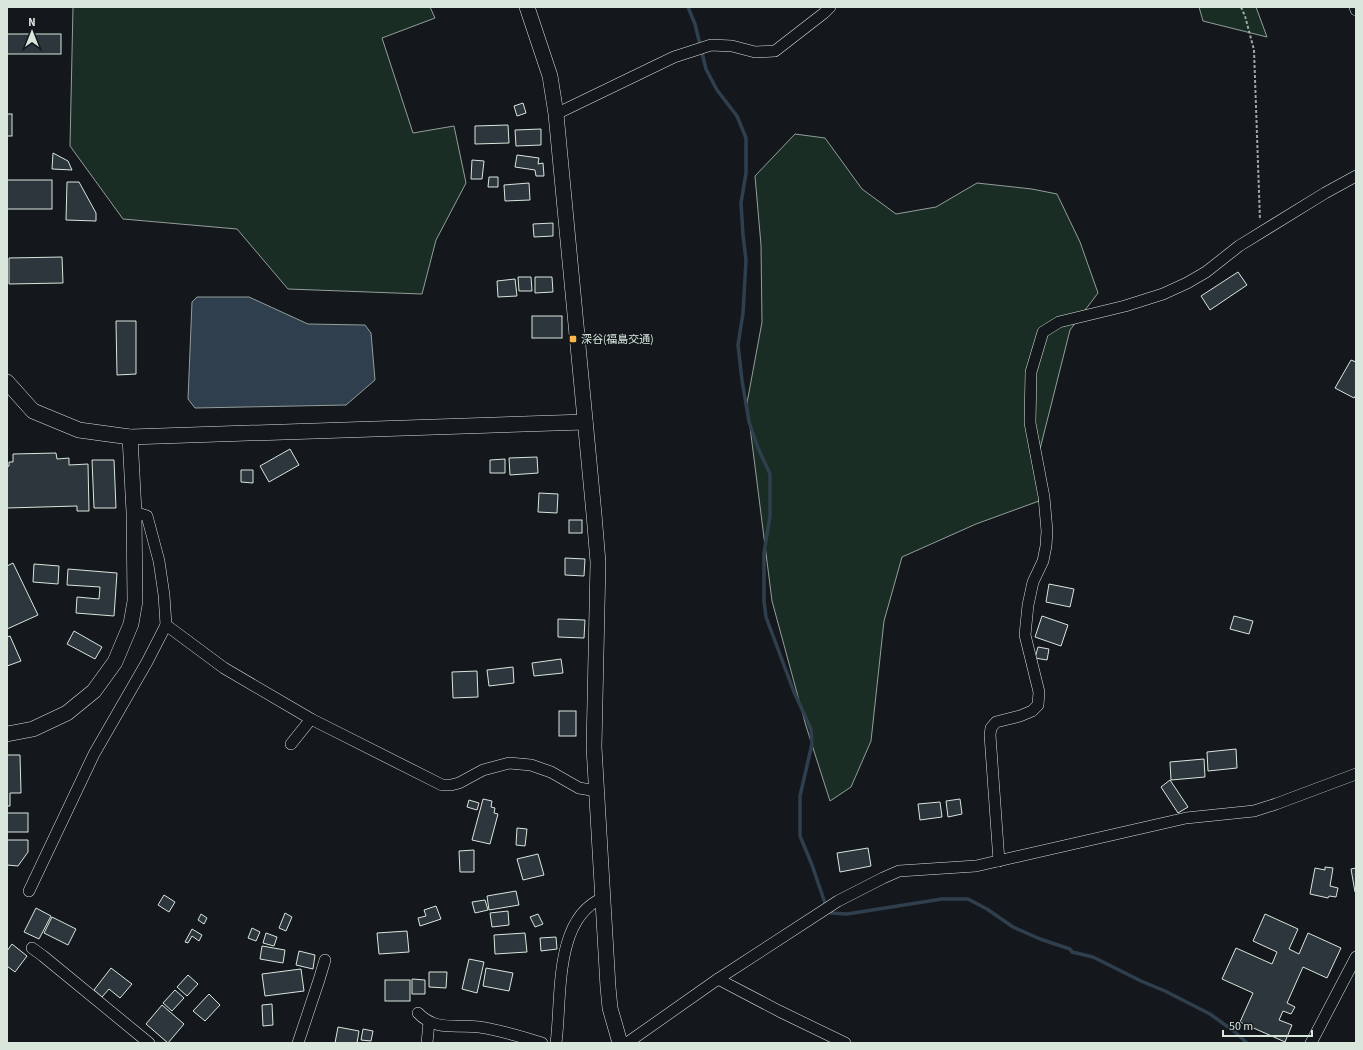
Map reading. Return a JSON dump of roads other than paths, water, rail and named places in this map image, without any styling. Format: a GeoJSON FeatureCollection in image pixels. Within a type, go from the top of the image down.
{"type":"FeatureCollection","features":[{"type":"Feature","properties":{"kind":"street"},"geometry":{"type":"LineString","coordinates":[[527,7],[550,76],[556,114],[598,562],[594,747],[596,791],[608,994],[610,1008],[620,1043]]}},
{"type":"Feature","properties":{"kind":"street"},"geometry":{"type":"LineString","coordinates":[[556,114],[674,57],[711,45],[732,46],[755,52],[775,51],[830,7]]}},
{"type":"Feature","properties":{"kind":"street"},"geometry":{"type":"LineString","coordinates":[[1000,861],[990,736],[991,728],[996,722],[1020,716],[1032,711],[1038,705],[1039,692],[1025,636],[1028,605],[1033,582],[1043,561],[1047,531],[1044,497],[1030,423],[1031,372],[1043,332],[1059,322],[1125,306],[1164,294],[1187,283],[1206,272],[1239,246],[1356,176]]}},
{"type":"Feature","properties":{"kind":"street"},"geometry":{"type":"LineString","coordinates":[[7,382],[33,411],[79,430],[130,437],[585,422]]}},
{"type":"Feature","properties":{"kind":"street"},"geometry":{"type":"LineString","coordinates":[[7,734],[33,729],[67,713],[94,691],[115,662],[131,624],[135,601],[134,512],[130,437]]}},
{"type":"Feature","properties":{"kind":"street"},"geometry":{"type":"LineString","coordinates":[[29,891],[94,754],[147,662],[166,625],[164,595],[159,561],[147,516],[134,512]]}},
{"type":"Feature","properties":{"kind":"street"},"geometry":{"type":"LineString","coordinates":[[166,625],[224,668],[311,719],[442,785],[459,783],[483,770],[509,763],[531,765],[551,772],[580,788],[596,791]]}},
{"type":"Feature","properties":{"kind":"street"},"geometry":{"type":"LineString","coordinates":[[291,744],[311,719]]}},
{"type":"Feature","properties":{"kind":"street"},"geometry":{"type":"LineString","coordinates":[[627,1043],[718,979],[838,901],[899,871],[976,866],[1186,818],[1254,811],[1267,808],[1356,774]]}},
{"type":"Feature","properties":{"kind":"street"},"geometry":{"type":"LineString","coordinates":[[556,1043],[560,977],[570,933],[575,922],[590,905],[603,898]]}},
{"type":"Feature","properties":{"kind":"street"},"geometry":{"type":"LineString","coordinates":[[32,948],[149,1043]]}},
{"type":"Feature","properties":{"kind":"street"},"geometry":{"type":"LineString","coordinates":[[1311,1043],[1356,957]]}},
{"type":"Feature","properties":{"kind":"street"},"geometry":{"type":"LineString","coordinates":[[298,1043],[325,960]]}},
{"type":"Feature","properties":{"kind":"street"},"geometry":{"type":"LineString","coordinates":[[718,979],[844,1043]]}},
{"type":"Feature","properties":{"kind":"street"},"geometry":{"type":"LineString","coordinates":[[418,1013],[429,1022],[447,1026],[479,1027],[542,1043]]}},
{"type":"Feature","properties":{"kind":"street"},"geometry":{"type":"LineString","coordinates":[[427,1043],[429,1022]]}},
{"type":"Feature","properties":{"kind":"water"},"geometry":{"type":"Polygon","coordinates":[[[197,297],[249,297],[308,324],[365,325],[371,333],[375,380],[346,405],[195,408],[188,399],[192,302],[197,297]]]}},
{"type":"Feature","properties":{"kind":"waterway"},"geometry":{"type":"LineString","coordinates":[[688,7],[695,24],[706,69],[717,90],[737,116],[746,138],[746,173],[741,203],[746,260],[743,313],[738,345],[749,422],[758,448],[770,474],[770,516],[764,553],[764,601],[766,617],[794,692],[811,729],[812,744],[800,796],[800,836],[825,903],[831,913],[847,914],[942,899],[968,899],[987,909],[1013,927],[1040,939],[1070,949],[1072,952],[1093,957],[1210,1014],[1235,1032],[1247,1043]]}},
{"type":"Feature","properties":{"kind":"place","name":"深谷(福島交通)"},"geometry":{"type":"Point","coordinates":[573,339]}}]}
